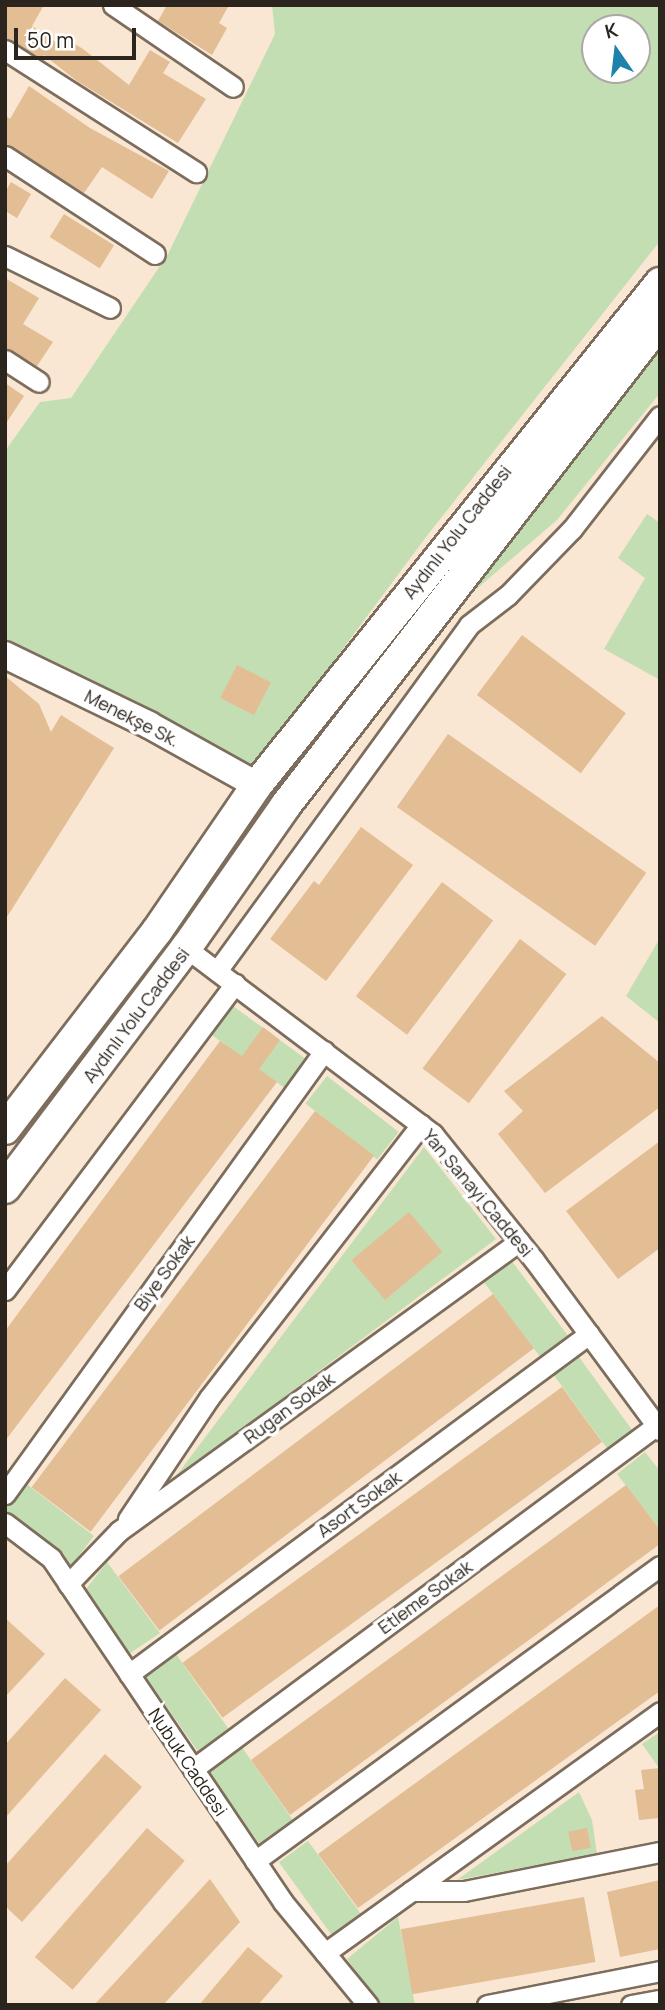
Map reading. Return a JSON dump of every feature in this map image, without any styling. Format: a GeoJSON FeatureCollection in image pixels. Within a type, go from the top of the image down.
{"type":"FeatureCollection","features":[{"type":"Feature","properties":{"kind":"main road","name":"Aydınlı Yolu Caddesi"},"geometry":{"type":"LineString","coordinates":[[5,1129],[157,931],[257,785],[660,283]]}},
{"type":"Feature","properties":{"kind":"main road","name":"Aydınlı Yolu Caddesi"},"geometry":{"type":"LineString","coordinates":[[5,1188],[187,948],[286,806],[660,322]]}},
{"type":"Feature","properties":{"kind":"main road"},"geometry":{"type":"LineString","coordinates":[[257,785],[286,806]]}},
{"type":"Feature","properties":{"kind":"street"},"geometry":{"type":"LineString","coordinates":[[113,5],[233,87]]}},
{"type":"Feature","properties":{"kind":"street"},"geometry":{"type":"LineString","coordinates":[[5,50],[196,172]]}},
{"type":"Feature","properties":{"kind":"street"},"geometry":{"type":"LineString","coordinates":[[5,156],[155,254]]}},
{"type":"Feature","properties":{"kind":"street"},"geometry":{"type":"LineString","coordinates":[[5,256],[110,308]]}},
{"type":"Feature","properties":{"kind":"street"},"geometry":{"type":"LineString","coordinates":[[5,360],[39,382]]}},
{"type":"Feature","properties":{"kind":"street"},"geometry":{"type":"LineString","coordinates":[[217,971],[469,625],[508,595],[572,529],[660,416]]}},
{"type":"Feature","properties":{"kind":"street","name":"Menekşe Sk."},"geometry":{"type":"LineString","coordinates":[[5,655],[149,725],[257,785]]}},
{"type":"Feature","properties":{"kind":"street","name":"Yan Sanayi Caddesi"},"geometry":{"type":"LineString","coordinates":[[187,948],[433,1134],[519,1241],[658,1428]]}},
{"type":"Feature","properties":{"kind":"street"},"geometry":{"type":"LineString","coordinates":[[5,1290],[235,985]]}},
{"type":"Feature","properties":{"kind":"street","name":"Biye Sokak"},"geometry":{"type":"LineString","coordinates":[[5,1494],[324,1051]]}},
{"type":"Feature","properties":{"kind":"street"},"geometry":{"type":"LineString","coordinates":[[119,1531],[209,1398],[421,1125]]}},
{"type":"Feature","properties":{"kind":"street","name":"Rugan Sokak"},"geometry":{"type":"LineString","coordinates":[[68,1584],[119,1531],[519,1241]]}},
{"type":"Feature","properties":{"kind":"street","name":"Asort Sokak"},"geometry":{"type":"LineString","coordinates":[[129,1674],[589,1334]]}},
{"type":"Feature","properties":{"kind":"street","name":"Etleme Sokak"},"geometry":{"type":"LineString","coordinates":[[193,1769],[658,1428]]}},
{"type":"Feature","properties":{"kind":"street","name":"Nubuk Caddesi"},"geometry":{"type":"LineString","coordinates":[[5,1523],[51,1558],[256,1861],[368,2005]]}},
{"type":"Feature","properties":{"kind":"street"},"geometry":{"type":"LineString","coordinates":[[256,1861],[660,1566]]}},
{"type":"Feature","properties":{"kind":"street"},"geometry":{"type":"LineString","coordinates":[[325,1953],[660,1712]]}},
{"type":"Feature","properties":{"kind":"street"},"geometry":{"type":"LineString","coordinates":[[411,1891],[464,1891],[660,1852]]}},
{"type":"Feature","properties":{"kind":"street"},"geometry":{"type":"LineString","coordinates":[[487,2005],[660,1971]]}},
{"type":"Feature","properties":{"kind":"street"},"geometry":{"type":"LineString","coordinates":[[631,2005],[660,2000]]}},
{"type":"Feature","properties":{"kind":"green space"},"geometry":{"type":"Polygon","coordinates":[[[272,5],[660,5],[660,241],[426,537],[255,767],[5,638],[5,451],[40,402],[71,398],[168,254],[275,34],[272,5]]]}},
{"type":"Feature","properties":{"kind":"green space"},"geometry":{"type":"Polygon","coordinates":[[[660,345],[660,393],[557,520],[473,592],[660,345]]]}},
{"type":"Feature","properties":{"kind":"green space"},"geometry":{"type":"Polygon","coordinates":[[[647,514],[660,523],[660,680],[604,649],[645,578],[618,558],[647,514]]]}},
{"type":"Feature","properties":{"kind":"green space"},"geometry":{"type":"Polygon","coordinates":[[[660,938],[660,1023],[626,996],[660,938]]]}},
{"type":"Feature","properties":{"kind":"green space"},"geometry":{"type":"Polygon","coordinates":[[[233,1006],[306,1059],[285,1088],[212,1035],[233,1006]]]}},
{"type":"Feature","properties":{"kind":"green space"},"geometry":{"type":"Polygon","coordinates":[[[327,1076],[399,1132],[377,1160],[305,1104],[327,1076]]]}},
{"type":"Feature","properties":{"kind":"green space"},"geometry":{"type":"Polygon","coordinates":[[[424,1147],[496,1239],[173,1480],[424,1147]]]}},
{"type":"Feature","properties":{"kind":"green space"},"geometry":{"type":"Polygon","coordinates":[[[511,1260],[569,1337],[541,1358],[483,1281],[511,1260]]]}},
{"type":"Feature","properties":{"kind":"green space"},"geometry":{"type":"Polygon","coordinates":[[[579,1357],[632,1431],[607,1449],[554,1375],[579,1357]]]}},
{"type":"Feature","properties":{"kind":"green space"},"geometry":{"type":"Polygon","coordinates":[[[645,1452],[660,1471],[660,1530],[617,1474],[645,1452]]]}},
{"type":"Feature","properties":{"kind":"green space"},"geometry":{"type":"Polygon","coordinates":[[[24,1482],[94,1536],[71,1566],[5,1515],[5,1507],[24,1482]]]}},
{"type":"Feature","properties":{"kind":"green space"},"geometry":{"type":"Polygon","coordinates":[[[107,1562],[160,1633],[129,1654],[86,1589],[107,1562]]]}},
{"type":"Feature","properties":{"kind":"green space"},"geometry":{"type":"Polygon","coordinates":[[[174,1651],[230,1731],[199,1753],[143,1673],[174,1651]]]}},
{"type":"Feature","properties":{"kind":"green space"},"geometry":{"type":"Polygon","coordinates":[[[660,1732],[660,1768],[659,1768],[642,1744],[660,1732]]]}},
{"type":"Feature","properties":{"kind":"green space"},"geometry":{"type":"Polygon","coordinates":[[[241,1746],[297,1825],[263,1849],[207,1770],[241,1746]]]}},
{"type":"Feature","properties":{"kind":"green space"},"geometry":{"type":"Polygon","coordinates":[[[579,1792],[592,1820],[597,1854],[457,1880],[579,1792]]]}},
{"type":"Feature","properties":{"kind":"green space"},"geometry":{"type":"Polygon","coordinates":[[[308,1841],[363,1916],[334,1937],[279,1862],[308,1841]]]}},
{"type":"Feature","properties":{"kind":"green space"},"geometry":{"type":"Polygon","coordinates":[[[398,1917],[415,2005],[379,2005],[347,1959],[398,1917]]]}},
{"type":"Feature","properties":{"kind":"building"},"geometry":{"type":"Polygon","coordinates":[[[5,5],[44,5],[32,26],[56,42],[60,35],[83,49],[129,85],[150,50],[170,62],[163,73],[206,99],[178,143],[77,81],[44,55],[42,59],[5,38],[5,5]]]}},
{"type":"Feature","properties":{"kind":"building"},"geometry":{"type":"Polygon","coordinates":[[[167,5],[229,5],[219,23],[227,28],[212,55],[158,21],[167,5]]]}},
{"type":"Feature","properties":{"kind":"building"},"geometry":{"type":"Polygon","coordinates":[[[29,86],[90,128],[169,171],[152,199],[102,167],[84,193],[5,144],[5,115],[10,119],[29,86]]]}},
{"type":"Feature","properties":{"kind":"building"},"geometry":{"type":"Polygon","coordinates":[[[11,182],[31,194],[17,218],[5,211],[5,192],[11,182]]]}},
{"type":"Feature","properties":{"kind":"building"},"geometry":{"type":"Polygon","coordinates":[[[64,214],[114,245],[100,268],[50,237],[64,214]]]}},
{"type":"Feature","properties":{"kind":"building"},"geometry":{"type":"Polygon","coordinates":[[[5,278],[39,298],[23,324],[53,342],[37,366],[5,347],[5,278]]]}},
{"type":"Feature","properties":{"kind":"building"},"geometry":{"type":"Polygon","coordinates":[[[5,383],[24,396],[5,425],[5,383]]]}},
{"type":"Feature","properties":{"kind":"building"},"geometry":{"type":"Polygon","coordinates":[[[522,635],[626,713],[581,773],[477,695],[522,635]]]}},
{"type":"Feature","properties":{"kind":"building"},"geometry":{"type":"Polygon","coordinates":[[[237,665],[271,682],[254,715],[220,698],[237,665]]]}},
{"type":"Feature","properties":{"kind":"building"},"geometry":{"type":"Polygon","coordinates":[[[5,676],[39,704],[51,732],[61,715],[114,748],[5,920],[5,676]]]}},
{"type":"Feature","properties":{"kind":"building"},"geometry":{"type":"Polygon","coordinates":[[[448,734],[646,873],[595,946],[397,807],[448,734]]]}},
{"type":"Feature","properties":{"kind":"building"},"geometry":{"type":"Polygon","coordinates":[[[361,827],[413,865],[326,981],[270,939],[314,881],[319,885],[361,827]]]}},
{"type":"Feature","properties":{"kind":"building"},"geometry":{"type":"Polygon","coordinates":[[[442,882],[493,921],[407,1035],[356,996],[442,882]]]}},
{"type":"Feature","properties":{"kind":"building"},"geometry":{"type":"Polygon","coordinates":[[[520,939],[566,974],[469,1103],[423,1068],[520,939]]]}},
{"type":"Feature","properties":{"kind":"building"},"geometry":{"type":"Polygon","coordinates":[[[602,1016],[660,1063],[660,1107],[545,1193],[498,1134],[523,1111],[504,1091],[602,1016]]]}},
{"type":"Feature","properties":{"kind":"building"},"geometry":{"type":"Polygon","coordinates":[[[263,1027],[280,1040],[259,1069],[277,1082],[5,1441],[5,1331],[220,1041],[242,1056],[263,1027]]]}},
{"type":"Feature","properties":{"kind":"building"},"geometry":{"type":"Polygon","coordinates":[[[315,1111],[374,1156],[91,1532],[32,1487],[315,1111]]]}},
{"type":"Feature","properties":{"kind":"building"},"geometry":{"type":"Polygon","coordinates":[[[660,1141],[660,1248],[618,1279],[566,1211],[660,1141]]]}},
{"type":"Feature","properties":{"kind":"building"},"geometry":{"type":"Polygon","coordinates":[[[409,1212],[442,1252],[385,1300],[352,1260],[409,1212]]]}},
{"type":"Feature","properties":{"kind":"building"},"geometry":{"type":"Polygon","coordinates":[[[493,1294],[534,1348],[159,1631],[118,1576],[493,1294]]]}},
{"type":"Feature","properties":{"kind":"building"},"geometry":{"type":"Polygon","coordinates":[[[562,1387],[602,1442],[223,1718],[183,1663],[562,1387]]]}},
{"type":"Feature","properties":{"kind":"building"},"geometry":{"type":"Polygon","coordinates":[[[626,1485],[660,1530],[660,1544],[290,1815],[251,1760],[626,1485]]]}},
{"type":"Feature","properties":{"kind":"building"},"geometry":{"type":"Polygon","coordinates":[[[660,1605],[660,1691],[358,1908],[318,1854],[660,1605]]]}},
{"type":"Feature","properties":{"kind":"building"},"geometry":{"type":"Polygon","coordinates":[[[5,1618],[45,1654],[5,1697],[5,1618]]]}},
{"type":"Feature","properties":{"kind":"building"},"geometry":{"type":"Polygon","coordinates":[[[65,1678],[101,1710],[5,1818],[5,1745],[65,1678]]]}},
{"type":"Feature","properties":{"kind":"building"},"geometry":{"type":"Polygon","coordinates":[[[105,1754],[142,1787],[22,1922],[5,1906],[5,1866],[105,1754]]]}},
{"type":"Feature","properties":{"kind":"building"},"geometry":{"type":"Polygon","coordinates":[[[660,1768],[660,1818],[639,1820],[635,1790],[644,1789],[641,1770],[660,1768]]]}},
{"type":"Feature","properties":{"kind":"building"},"geometry":{"type":"Polygon","coordinates":[[[147,1828],[185,1861],[73,1990],[35,1957],[147,1828]]]}},
{"type":"Feature","properties":{"kind":"building"},"geometry":{"type":"Polygon","coordinates":[[[587,1828],[591,1848],[572,1851],[568,1832],[587,1828]]]}},
{"type":"Feature","properties":{"kind":"building"},"geometry":{"type":"Polygon","coordinates":[[[210,1879],[240,1922],[163,2005],[94,2005],[210,1879]]]}},
{"type":"Feature","properties":{"kind":"building"},"geometry":{"type":"Polygon","coordinates":[[[660,1880],[660,1949],[620,1957],[607,1892],[660,1880]]]}},
{"type":"Feature","properties":{"kind":"building"},"geometry":{"type":"Polygon","coordinates":[[[584,1897],[595,1962],[412,1994],[401,1929],[584,1897]]]}},
{"type":"Feature","properties":{"kind":"building"},"geometry":{"type":"Polygon","coordinates":[[[248,1947],[283,1976],[258,2005],[199,2005],[248,1947]]]}}]}
